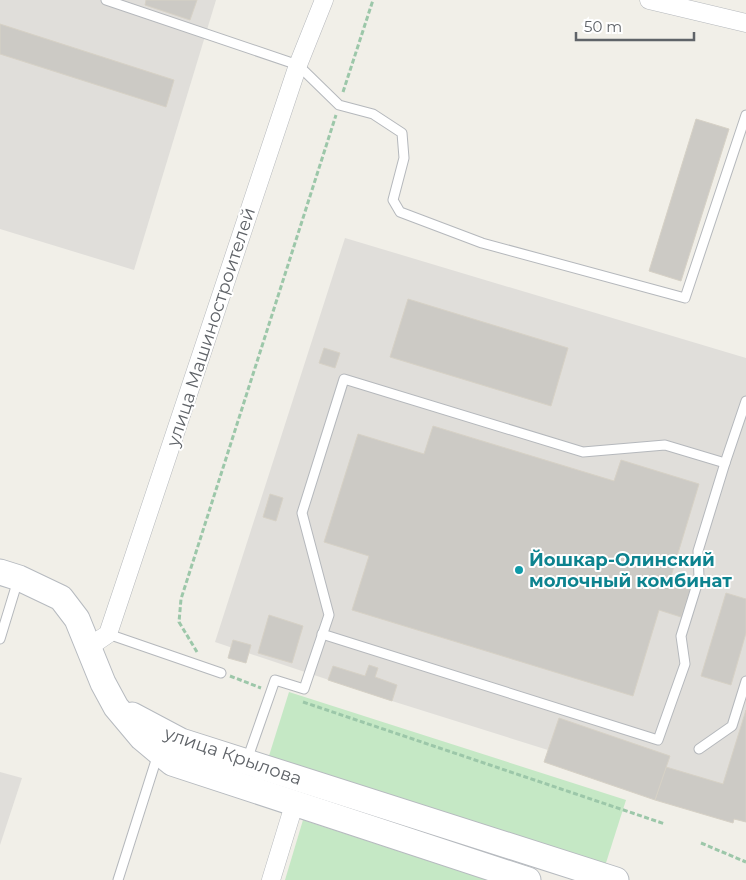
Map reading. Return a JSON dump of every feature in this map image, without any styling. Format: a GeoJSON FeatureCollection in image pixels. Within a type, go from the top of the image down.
{"type":"FeatureCollection","features":[{"type":"Feature","properties":{"kind":"street","name":"улица Машиностроителей"},"geometry":{"type":"LineString","coordinates":[[99,641],[298,65],[324,0]]}},
{"type":"Feature","properties":{"kind":"street"},"geometry":{"type":"LineString","coordinates":[[649,0],[746,23]]}},
{"type":"Feature","properties":{"kind":"street"},"geometry":{"type":"LineString","coordinates":[[10,575],[61,598],[77,619],[99,641],[102,683],[116,707]]}},
{"type":"Feature","properties":{"kind":"street","name":"улица Крылова"},"geometry":{"type":"LineString","coordinates":[[116,707],[142,738],[172,763],[294,805],[528,880]]}},
{"type":"Feature","properties":{"kind":"street","name":"улица Крылова"},"geometry":{"type":"LineString","coordinates":[[116,707],[181,741],[616,880]]}},
{"type":"Feature","properties":{"kind":"street"},"geometry":{"type":"LineString","coordinates":[[272,880],[294,805]]}},
{"type":"Feature","properties":{"kind":"street"},"geometry":{"type":"LineString","coordinates":[[442,852],[450,828]]}},
{"type":"Feature","properties":{"kind":"lane"},"geometry":{"type":"LineString","coordinates":[[106,0],[298,65],[339,105],[373,114],[402,133],[404,158],[393,200],[400,212],[482,243],[685,298],[746,115]]}},
{"type":"Feature","properties":{"kind":"lane"},"geometry":{"type":"LineString","coordinates":[[246,762],[274,680],[304,689],[329,615],[302,513],[344,379],[583,452],[666,445],[725,463]]}},
{"type":"Feature","properties":{"kind":"lane"},"geometry":{"type":"LineString","coordinates":[[322,634],[658,740],[685,664],[682,636],[699,578],[698,552],[746,401]]}},
{"type":"Feature","properties":{"kind":"lane"},"geometry":{"type":"LineString","coordinates":[[0,639],[10,575]]}},
{"type":"Feature","properties":{"kind":"lane"},"geometry":{"type":"LineString","coordinates":[[99,641],[222,673]]}},
{"type":"Feature","properties":{"kind":"lane"},"geometry":{"type":"LineString","coordinates":[[699,749],[732,726],[746,681]]}},
{"type":"Feature","properties":{"kind":"lane"},"geometry":{"type":"LineString","coordinates":[[118,880],[158,752]]}},
{"type":"Feature","properties":{"kind":"path"},"geometry":{"type":"LineString","coordinates":[[271,691],[222,673],[199,655],[179,622],[181,599],[373,0]]}},
{"type":"Feature","properties":{"kind":"path"},"geometry":{"type":"LineString","coordinates":[[299,701],[665,824]]}},
{"type":"Feature","properties":{"kind":"path"},"geometry":{"type":"LineString","coordinates":[[701,843],[746,862]]}},
{"type":"Feature","properties":{"kind":"shaded area"},"geometry":{"type":"Polygon","coordinates":[[[0,0],[216,0],[134,270],[0,229],[0,0]]]}},
{"type":"Feature","properties":{"kind":"shaded area"},"geometry":{"type":"Polygon","coordinates":[[[345,238],[746,358],[746,822],[734,819],[733,823],[548,750],[392,701],[215,642],[345,238]]]}},
{"type":"Feature","properties":{"kind":"shaded area"},"geometry":{"type":"Polygon","coordinates":[[[0,772],[22,778],[0,845],[0,772]]]}},
{"type":"Feature","properties":{"kind":"green space"},"geometry":{"type":"Polygon","coordinates":[[[289,692],[626,800],[605,866],[268,759],[289,692]]]}},
{"type":"Feature","properties":{"kind":"green space"},"geometry":{"type":"Polygon","coordinates":[[[303,820],[487,880],[285,880],[303,820]]]}},
{"type":"Feature","properties":{"kind":"building"},"geometry":{"type":"Polygon","coordinates":[[[146,0],[197,0],[190,20],[145,5],[146,0]]]}},
{"type":"Feature","properties":{"kind":"building"},"geometry":{"type":"Polygon","coordinates":[[[0,24],[174,80],[166,107],[0,54],[0,24]]]}},
{"type":"Feature","properties":{"kind":"building"},"geometry":{"type":"Polygon","coordinates":[[[696,119],[729,129],[681,281],[649,271],[696,119]]]}},
{"type":"Feature","properties":{"kind":"building"},"geometry":{"type":"Polygon","coordinates":[[[408,299],[568,348],[551,406],[390,357],[408,299]]]}},
{"type":"Feature","properties":{"kind":"building"},"geometry":{"type":"Polygon","coordinates":[[[324,348],[340,353],[335,368],[319,363],[324,348]]]}},
{"type":"Feature","properties":{"kind":"building","name":"Йошкар-Олинский молочный комбинат"},"geometry":{"type":"Polygon","coordinates":[[[433,426],[614,481],[621,460],[699,484],[669,583],[690,590],[681,617],[659,610],[633,696],[352,610],[369,556],[324,542],[358,434],[424,454],[433,426]]]}},
{"type":"Feature","properties":{"kind":"building"},"geometry":{"type":"Polygon","coordinates":[[[270,494],[283,498],[276,521],[263,517],[270,494]]]}},
{"type":"Feature","properties":{"kind":"building"},"geometry":{"type":"Polygon","coordinates":[[[726,593],[746,599],[746,633],[731,685],[701,676],[726,593]]]}},
{"type":"Feature","properties":{"kind":"building"},"geometry":{"type":"Polygon","coordinates":[[[269,615],[303,626],[292,663],[258,653],[269,615]]]}},
{"type":"Feature","properties":{"kind":"building"},"geometry":{"type":"Polygon","coordinates":[[[233,640],[251,645],[246,663],[228,658],[233,640]]]}},
{"type":"Feature","properties":{"kind":"building"},"geometry":{"type":"Polygon","coordinates":[[[369,665],[378,668],[375,677],[397,685],[392,701],[328,680],[333,666],[365,676],[369,665]]]}},
{"type":"Feature","properties":{"kind":"building"},"geometry":{"type":"Polygon","coordinates":[[[746,710],[746,822],[734,819],[733,823],[655,800],[666,767],[723,784],[746,710]]]}},
{"type":"Feature","properties":{"kind":"building"},"geometry":{"type":"Polygon","coordinates":[[[559,718],[670,756],[655,800],[544,762],[559,718]]]}},
{"type":"Feature","properties":{"kind":"place","name":"Йошкар-Олинский молочный комбинат"},"geometry":{"type":"Point","coordinates":[519,570]}}]}
